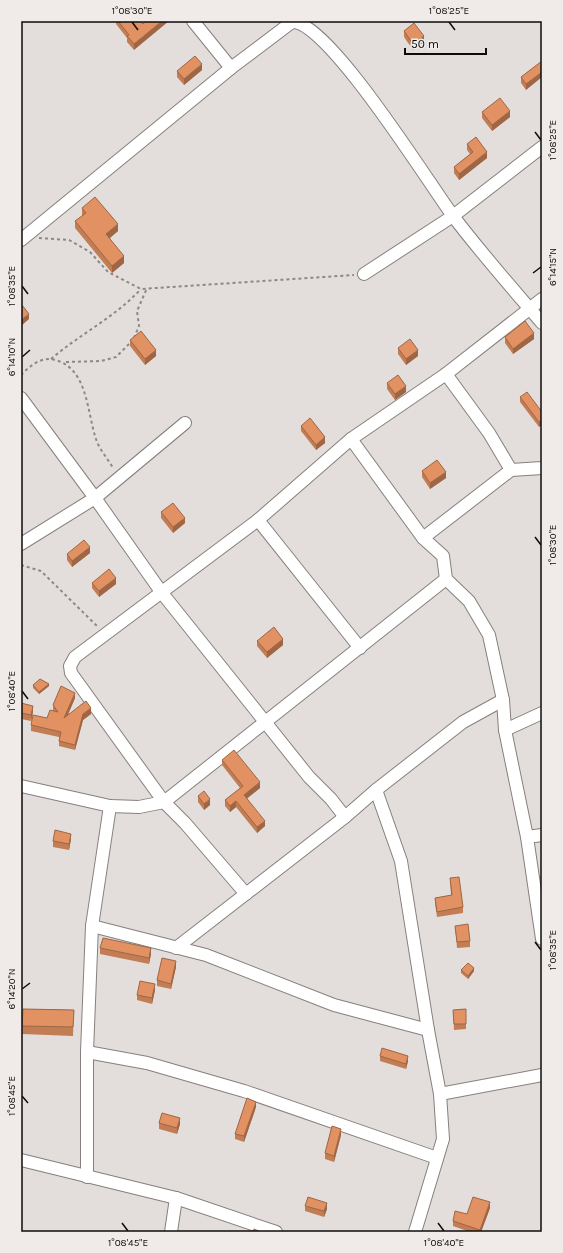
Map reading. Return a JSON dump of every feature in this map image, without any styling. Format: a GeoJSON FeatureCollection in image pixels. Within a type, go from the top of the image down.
{"type":"FeatureCollection","features":[{"type":"Feature","properties":{"kind":"street"},"geometry":{"type":"LineString","coordinates":[[194,21],[231,68]]}},
{"type":"Feature","properties":{"kind":"street"},"geometry":{"type":"LineString","coordinates":[[24,238],[231,68],[292,22],[305,25],[331,49],[393,127],[453,216],[542,324]]}},
{"type":"Feature","properties":{"kind":"street"},"geometry":{"type":"LineString","coordinates":[[364,274],[453,216],[542,147]]}},
{"type":"Feature","properties":{"kind":"street"},"geometry":{"type":"LineString","coordinates":[[246,894],[185,823],[164,802],[71,673],[70,666],[75,657],[258,520],[351,439],[446,374],[542,299]]}},
{"type":"Feature","properties":{"kind":"street"},"geometry":{"type":"LineString","coordinates":[[446,374],[489,433],[511,470]]}},
{"type":"Feature","properties":{"kind":"street"},"geometry":{"type":"LineString","coordinates":[[21,398],[95,498],[162,593],[264,721],[345,817]]}},
{"type":"Feature","properties":{"kind":"street"},"geometry":{"type":"LineString","coordinates":[[21,544],[95,498],[184,423]]}},
{"type":"Feature","properties":{"kind":"street"},"geometry":{"type":"LineString","coordinates":[[351,439],[423,538],[443,556],[446,579],[469,601],[489,635],[503,700],[505,730],[527,836],[542,939]]}},
{"type":"Feature","properties":{"kind":"street"},"geometry":{"type":"LineString","coordinates":[[423,538],[511,470],[542,468]]}},
{"type":"Feature","properties":{"kind":"street"},"geometry":{"type":"LineString","coordinates":[[258,520],[360,648]]}},
{"type":"Feature","properties":{"kind":"street"},"geometry":{"type":"LineString","coordinates":[[21,786],[110,806],[139,807],[164,802],[264,721],[360,648],[446,579]]}},
{"type":"Feature","properties":{"kind":"street"},"geometry":{"type":"LineString","coordinates":[[176,948],[345,817],[376,790],[463,722],[503,700]]}},
{"type":"Feature","properties":{"kind":"street"},"geometry":{"type":"LineString","coordinates":[[505,730],[542,713]]}},
{"type":"Feature","properties":{"kind":"street"},"geometry":{"type":"LineString","coordinates":[[376,790],[401,861],[428,1030],[440,1094],[443,1139],[415,1232]]}},
{"type":"Feature","properties":{"kind":"street"},"geometry":{"type":"LineString","coordinates":[[87,1177],[87,1052],[92,926],[110,806]]}},
{"type":"Feature","properties":{"kind":"street"},"geometry":{"type":"LineString","coordinates":[[527,836],[542,835]]}},
{"type":"Feature","properties":{"kind":"street"},"geometry":{"type":"LineString","coordinates":[[92,926],[206,955],[334,1005],[428,1030]]}},
{"type":"Feature","properties":{"kind":"street"},"geometry":{"type":"LineString","coordinates":[[87,1052],[147,1063],[244,1091],[437,1158]]}},
{"type":"Feature","properties":{"kind":"street"},"geometry":{"type":"LineString","coordinates":[[440,1094],[542,1074]]}},
{"type":"Feature","properties":{"kind":"street"},"geometry":{"type":"LineString","coordinates":[[21,1160],[176,1198],[276,1232]]}},
{"type":"Feature","properties":{"kind":"street"},"geometry":{"type":"LineString","coordinates":[[171,1232],[176,1198]]}},
{"type":"Feature","properties":{"kind":"path"},"geometry":{"type":"LineString","coordinates":[[24,238],[69,240],[90,252],[108,272],[141,289]]}},
{"type":"Feature","properties":{"kind":"path"},"geometry":{"type":"LineString","coordinates":[[51,359],[66,346],[116,312],[141,289],[364,274]]}},
{"type":"Feature","properties":{"kind":"path"},"geometry":{"type":"LineString","coordinates":[[21,375],[33,363],[51,359],[66,362],[101,361],[116,357],[125,350],[133,339],[139,326],[137,311],[147,288]]}},
{"type":"Feature","properties":{"kind":"path"},"geometry":{"type":"LineString","coordinates":[[66,362],[76,372],[84,393],[96,441],[119,477]]}},
{"type":"Feature","properties":{"kind":"path"},"geometry":{"type":"LineString","coordinates":[[21,565],[42,571],[106,635]]}},
{"type":"Feature","properties":{"kind":"building"},"geometry":{"type":"Polygon","coordinates":[[[118,21],[140,21],[143,24],[146,21],[162,21],[134,44],[118,21]]]}},
{"type":"Feature","properties":{"kind":"building"},"geometry":{"type":"Polygon","coordinates":[[[414,23],[424,36],[413,44],[404,31],[414,23]]]}},
{"type":"Feature","properties":{"kind":"building"},"geometry":{"type":"Polygon","coordinates":[[[195,56],[202,64],[184,79],[177,71],[195,56]]]}},
{"type":"Feature","properties":{"kind":"building"},"geometry":{"type":"Polygon","coordinates":[[[542,61],[542,72],[526,84],[521,77],[542,61]]]}},
{"type":"Feature","properties":{"kind":"building"},"geometry":{"type":"Polygon","coordinates":[[[500,98],[510,111],[492,125],[482,112],[500,98]]]}},
{"type":"Feature","properties":{"kind":"building"},"geometry":{"type":"Polygon","coordinates":[[[476,137],[487,152],[459,174],[454,167],[473,152],[467,144],[476,137]]]}},
{"type":"Feature","properties":{"kind":"building"},"geometry":{"type":"Polygon","coordinates":[[[95,197],[118,224],[106,234],[124,256],[112,266],[75,221],[86,213],[82,208],[95,197]]]}},
{"type":"Feature","properties":{"kind":"building"},"geometry":{"type":"Polygon","coordinates":[[[21,305],[29,314],[21,320],[21,305]]]}},
{"type":"Feature","properties":{"kind":"building"},"geometry":{"type":"Polygon","coordinates":[[[525,321],[534,333],[513,349],[505,337],[525,321]]]}},
{"type":"Feature","properties":{"kind":"building"},"geometry":{"type":"Polygon","coordinates":[[[141,331],[156,350],[145,359],[130,340],[141,331]]]}},
{"type":"Feature","properties":{"kind":"building"},"geometry":{"type":"Polygon","coordinates":[[[410,339],[418,350],[406,359],[398,348],[410,339]]]}},
{"type":"Feature","properties":{"kind":"building"},"geometry":{"type":"Polygon","coordinates":[[[398,375],[406,386],[395,394],[387,383],[398,375]]]}},
{"type":"Feature","properties":{"kind":"building"},"geometry":{"type":"Polygon","coordinates":[[[527,392],[542,412],[542,420],[539,422],[520,397],[527,392]]]}},
{"type":"Feature","properties":{"kind":"building"},"geometry":{"type":"Polygon","coordinates":[[[310,418],[325,437],[316,445],[301,426],[310,418]]]}},
{"type":"Feature","properties":{"kind":"building"},"geometry":{"type":"Polygon","coordinates":[[[437,460],[446,472],[430,483],[422,471],[437,460]]]}},
{"type":"Feature","properties":{"kind":"building"},"geometry":{"type":"Polygon","coordinates":[[[173,503],[185,518],[173,527],[161,512],[173,503]]]}},
{"type":"Feature","properties":{"kind":"building"},"geometry":{"type":"Polygon","coordinates":[[[84,540],[90,547],[72,561],[67,554],[84,540]]]}},
{"type":"Feature","properties":{"kind":"building"},"geometry":{"type":"Polygon","coordinates":[[[109,569],[116,578],[99,591],[92,583],[109,569]]]}},
{"type":"Feature","properties":{"kind":"building"},"geometry":{"type":"Polygon","coordinates":[[[274,627],[283,639],[267,652],[257,641],[274,627]]]}},
{"type":"Feature","properties":{"kind":"building"},"geometry":{"type":"Polygon","coordinates":[[[40,679],[49,684],[39,692],[33,685],[40,679]]]}},
{"type":"Feature","properties":{"kind":"building"},"geometry":{"type":"Polygon","coordinates":[[[61,686],[75,693],[64,718],[86,701],[91,708],[83,714],[75,745],[59,741],[61,732],[31,725],[33,715],[47,718],[50,710],[58,712],[53,705],[61,686]]]}},
{"type":"Feature","properties":{"kind":"building"},"geometry":{"type":"Polygon","coordinates":[[[21,703],[33,706],[31,715],[21,713],[21,703]]]}},
{"type":"Feature","properties":{"kind":"building"},"geometry":{"type":"Polygon","coordinates":[[[234,750],[260,782],[244,795],[265,821],[257,827],[236,801],[230,806],[225,800],[243,786],[222,760],[234,750]]]}},
{"type":"Feature","properties":{"kind":"building"},"geometry":{"type":"Polygon","coordinates":[[[204,791],[210,799],[204,804],[198,796],[204,791]]]}},
{"type":"Feature","properties":{"kind":"building"},"geometry":{"type":"Polygon","coordinates":[[[55,830],[71,834],[69,844],[53,841],[55,830]]]}},
{"type":"Feature","properties":{"kind":"building"},"geometry":{"type":"Polygon","coordinates":[[[459,877],[463,907],[437,912],[435,898],[452,895],[450,878],[459,877]]]}},
{"type":"Feature","properties":{"kind":"building"},"geometry":{"type":"Polygon","coordinates":[[[468,924],[470,941],[457,942],[455,926],[468,924]]]}},
{"type":"Feature","properties":{"kind":"building"},"geometry":{"type":"Polygon","coordinates":[[[103,938],[151,948],[149,958],[100,948],[103,938]]]}},
{"type":"Feature","properties":{"kind":"building"},"geometry":{"type":"Polygon","coordinates":[[[162,958],[176,961],[171,984],[157,980],[162,958]]]}},
{"type":"Feature","properties":{"kind":"building"},"geometry":{"type":"Polygon","coordinates":[[[468,963],[474,968],[468,976],[461,970],[468,963]]]}},
{"type":"Feature","properties":{"kind":"building"},"geometry":{"type":"Polygon","coordinates":[[[140,981],[155,984],[152,998],[137,995],[140,981]]]}},
{"type":"Feature","properties":{"kind":"building"},"geometry":{"type":"Polygon","coordinates":[[[23,1009],[74,1010],[73,1027],[22,1026],[23,1009]]]}},
{"type":"Feature","properties":{"kind":"building"},"geometry":{"type":"Polygon","coordinates":[[[466,1009],[466,1024],[454,1024],[453,1010],[466,1009]]]}},
{"type":"Feature","properties":{"kind":"building"},"geometry":{"type":"Polygon","coordinates":[[[382,1048],[408,1056],[406,1064],[380,1056],[382,1048]]]}},
{"type":"Feature","properties":{"kind":"building"},"geometry":{"type":"Polygon","coordinates":[[[247,1098],[256,1102],[244,1136],[235,1134],[247,1098]]]}},
{"type":"Feature","properties":{"kind":"building"},"geometry":{"type":"Polygon","coordinates":[[[162,1113],[180,1118],[177,1128],[159,1123],[162,1113]]]}},
{"type":"Feature","properties":{"kind":"building"},"geometry":{"type":"Polygon","coordinates":[[[332,1126],[341,1129],[334,1156],[325,1153],[332,1126]]]}},
{"type":"Feature","properties":{"kind":"building"},"geometry":{"type":"Polygon","coordinates":[[[308,1197],[327,1203],[324,1211],[305,1206],[308,1197]]]}},
{"type":"Feature","properties":{"kind":"building"},"geometry":{"type":"Polygon","coordinates":[[[473,1197],[490,1202],[480,1230],[453,1221],[455,1211],[467,1214],[473,1197]]]}},
{"type":"Feature","properties":{"kind":"building"},"geometry":{"type":"Polygon","coordinates":[[[254,1229],[261,1232],[253,1232],[254,1229]]]}}]}
